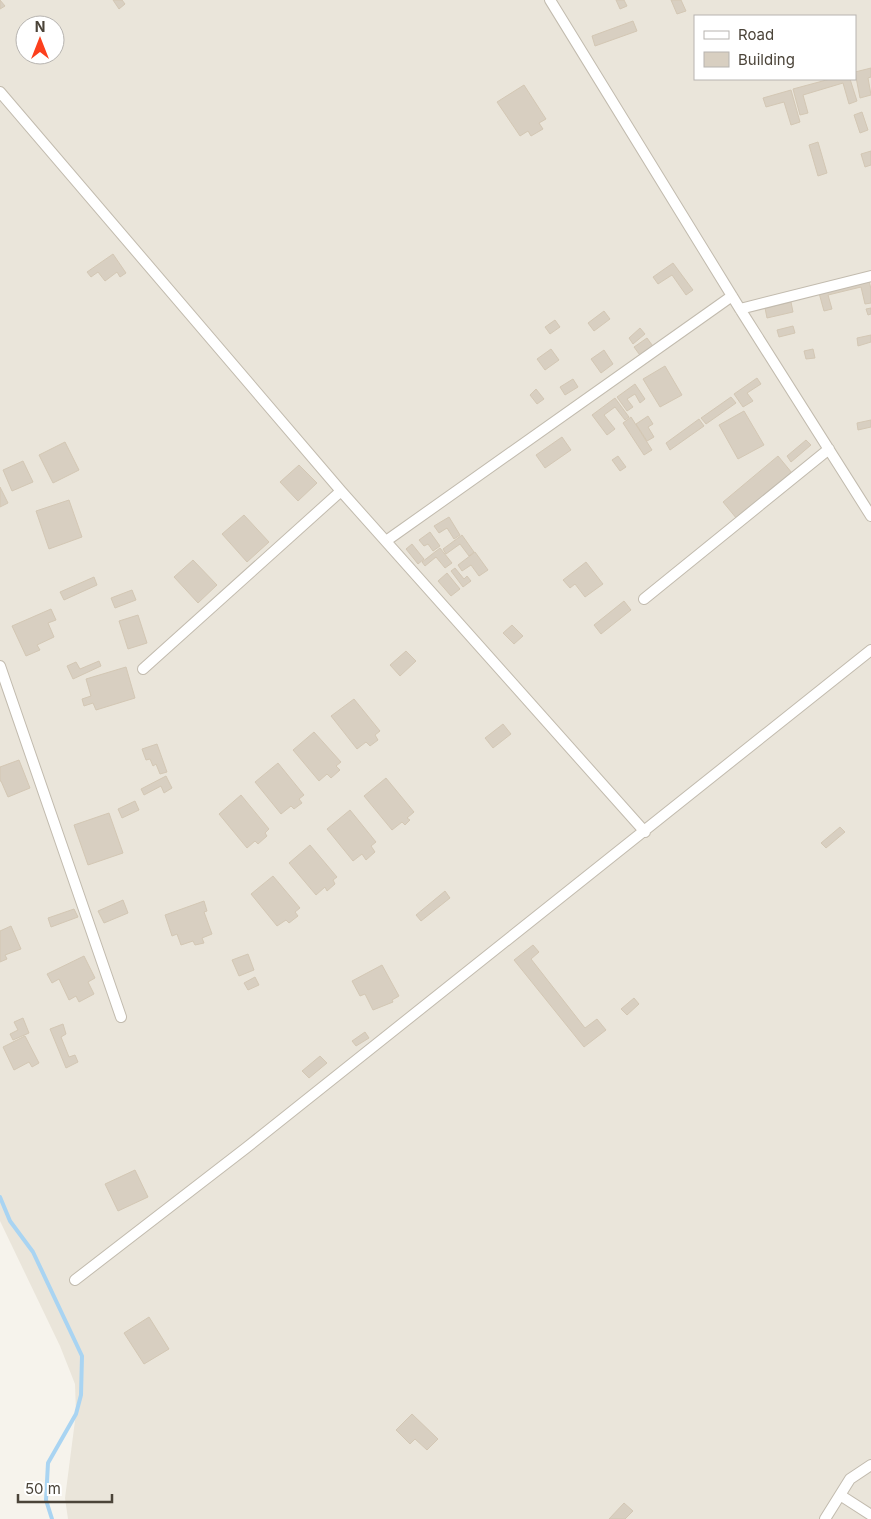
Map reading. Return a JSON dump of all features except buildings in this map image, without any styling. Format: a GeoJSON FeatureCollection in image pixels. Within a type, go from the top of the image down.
{"type":"FeatureCollection","features":[{"type":"Feature","properties":{"kind":"street"},"geometry":{"type":"LineString","coordinates":[[550,0],[740,309],[871,516]]}},
{"type":"Feature","properties":{"kind":"street"},"geometry":{"type":"LineString","coordinates":[[0,92],[341,491],[645,832]]}},
{"type":"Feature","properties":{"kind":"street"},"geometry":{"type":"LineString","coordinates":[[740,309],[871,276]]}},
{"type":"Feature","properties":{"kind":"street"},"geometry":{"type":"LineString","coordinates":[[386,541],[732,296]]}},
{"type":"Feature","properties":{"kind":"street"},"geometry":{"type":"LineString","coordinates":[[644,599],[829,449]]}},
{"type":"Feature","properties":{"kind":"street"},"geometry":{"type":"LineString","coordinates":[[143,668],[341,491]]}},
{"type":"Feature","properties":{"kind":"street"},"geometry":{"type":"LineString","coordinates":[[75,1280],[246,1148],[645,832],[871,650]]}},
{"type":"Feature","properties":{"kind":"street"},"geometry":{"type":"LineString","coordinates":[[0,666],[121,1016]]}},
{"type":"Feature","properties":{"kind":"street"},"geometry":{"type":"LineString","coordinates":[[825,1519],[850,1479],[871,1465]]}},
{"type":"Feature","properties":{"kind":"street"},"geometry":{"type":"LineString","coordinates":[[840,1495],[871,1515]]}},
{"type":"Feature","properties":{"kind":"shaded area"},"geometry":{"type":"Polygon","coordinates":[[[0,0],[871,0],[871,1519],[68,1519],[65,1498],[76,1413],[75,1384],[60,1346],[0,1221],[0,0]]]}},
{"type":"Feature","properties":{"kind":"waterway"},"geometry":{"type":"LineString","coordinates":[[0,1197],[10,1221],[33,1252],[82,1356],[81,1395],[76,1414],[48,1463],[46,1500],[52,1519]]}}]}
